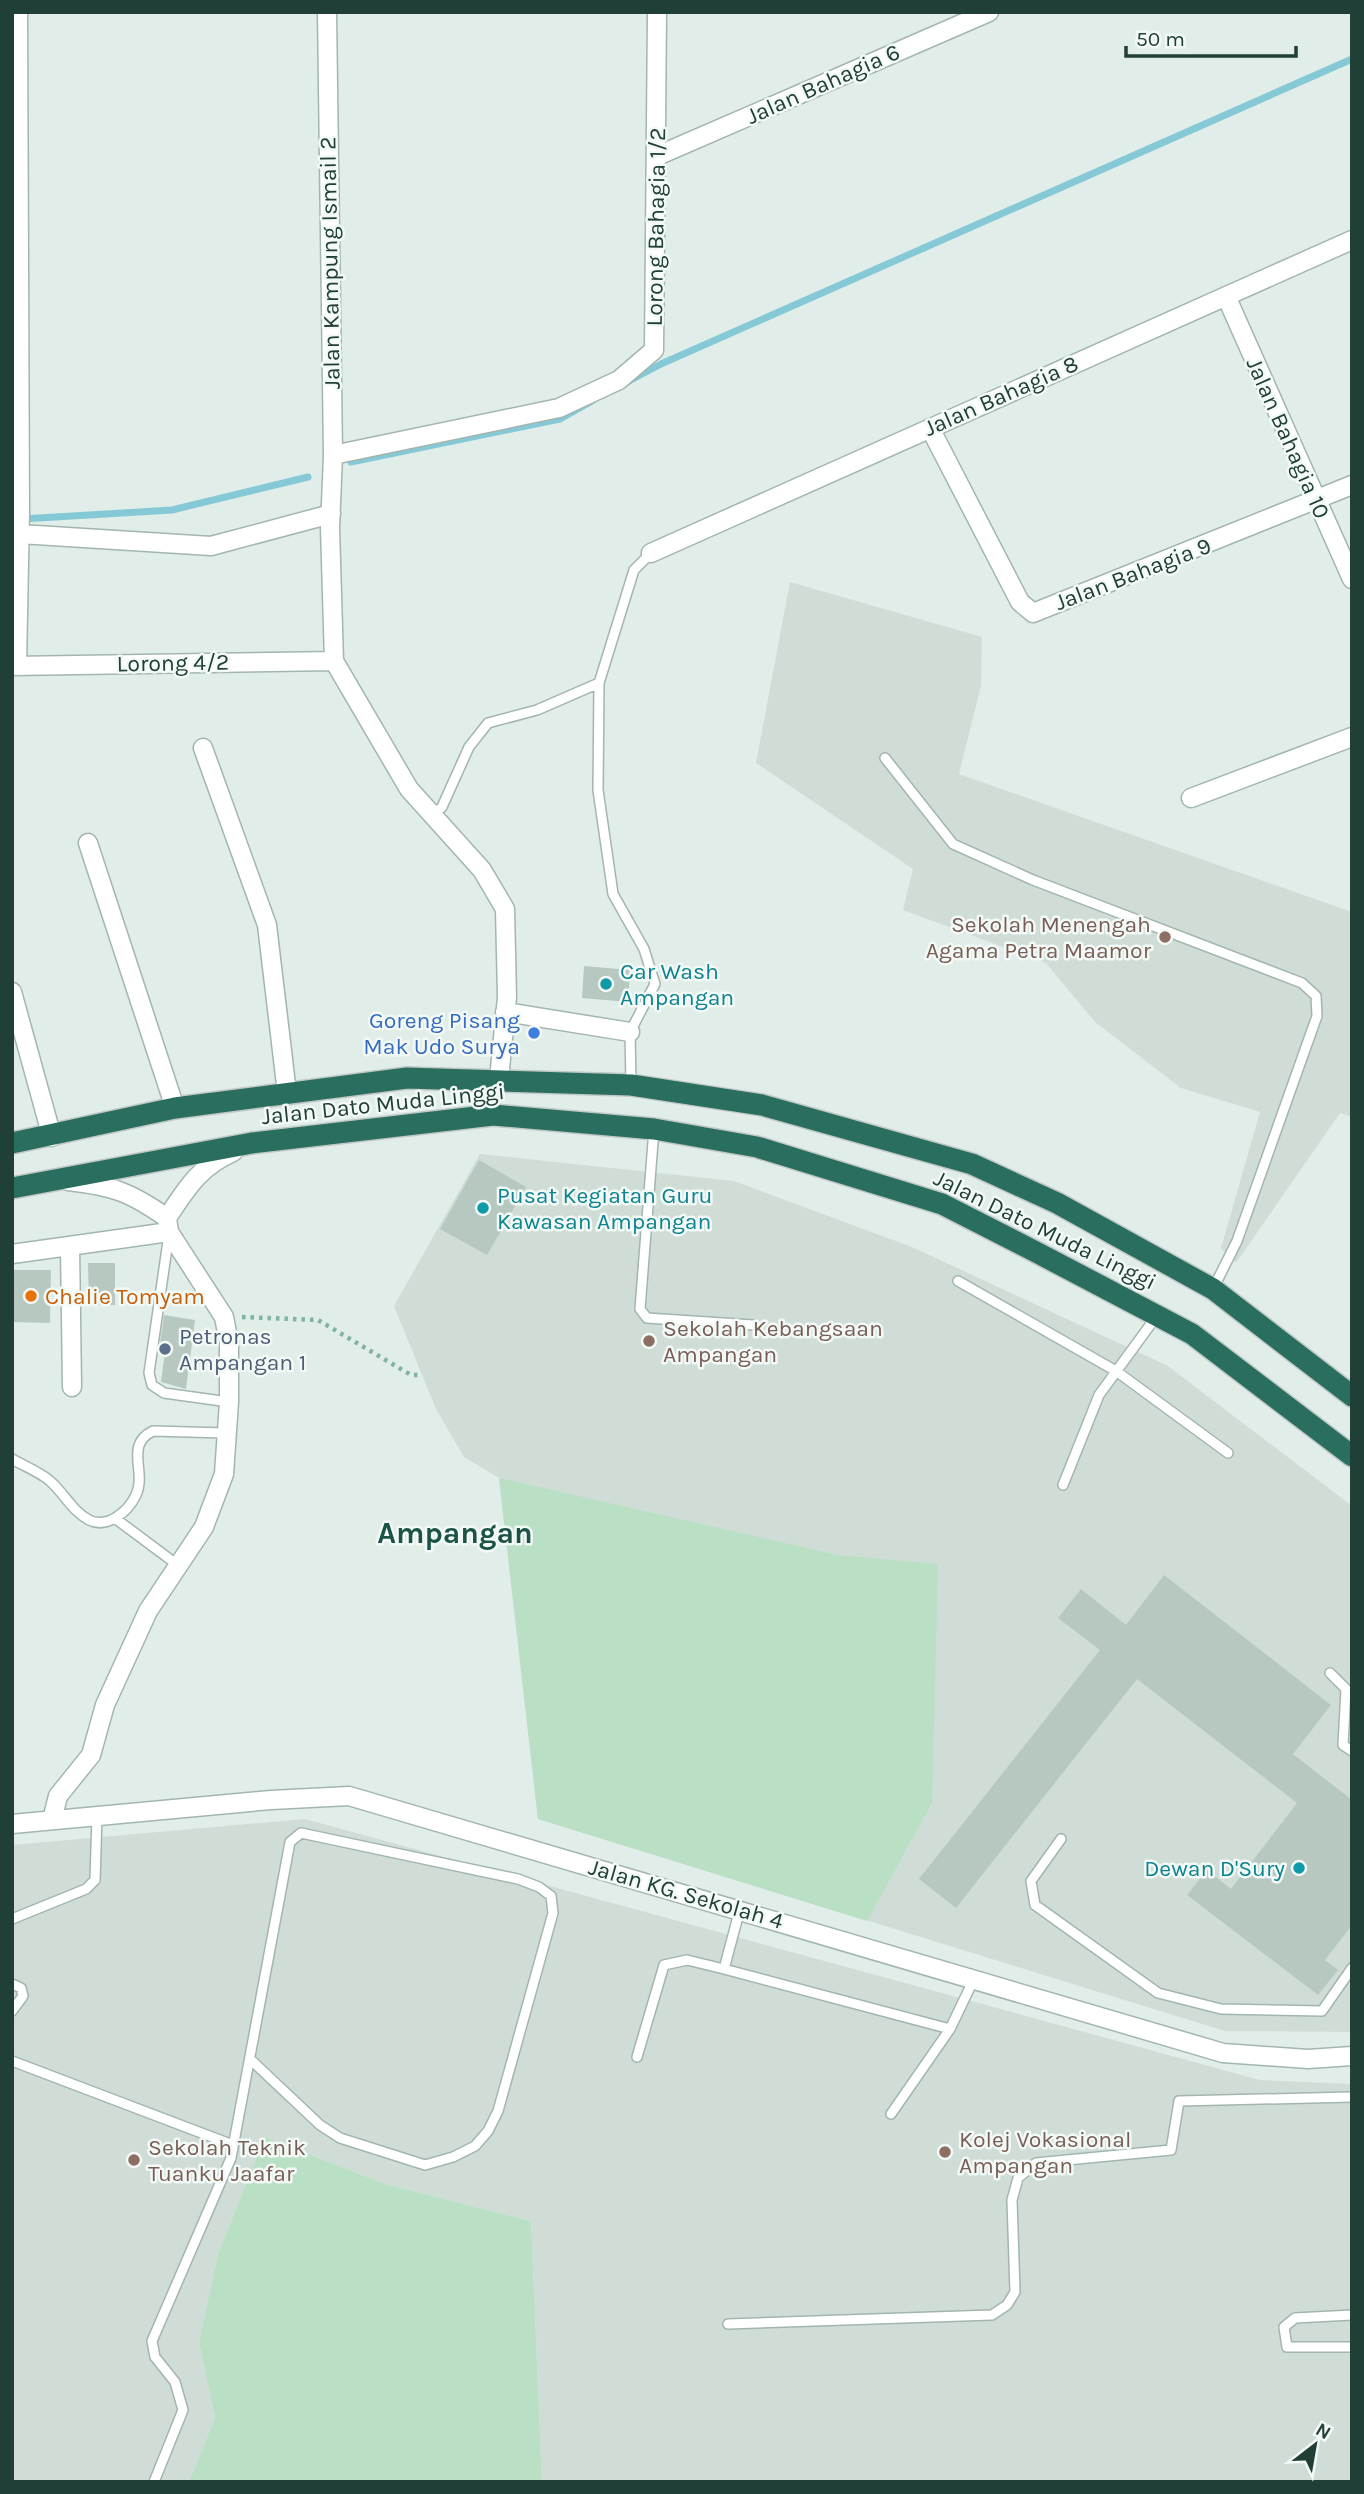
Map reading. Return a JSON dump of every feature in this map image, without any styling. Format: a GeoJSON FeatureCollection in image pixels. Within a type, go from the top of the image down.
{"type":"FeatureCollection","features":[{"type":"Feature","properties":{"kind":"highway","name":"Jalan Dato Muda Linggi"},"geometry":{"type":"LineString","coordinates":[[12,1143],[52,1137],[175,1108],[407,1078],[631,1085],[762,1105],[972,1164],[1057,1203],[1213,1289],[1352,1396]]}},
{"type":"Feature","properties":{"kind":"highway","name":"Jalan Dato Muda Linggi"},"geometry":{"type":"LineString","coordinates":[[12,1188],[252,1143],[493,1115],[654,1129],[757,1147],[942,1204],[1157,1315],[1192,1334],[1352,1455]]}},
{"type":"Feature","properties":{"kind":"street"},"geometry":{"type":"LineString","coordinates":[[15,666],[20,534],[16,445],[18,12]]}},
{"type":"Feature","properties":{"kind":"street","name":"Jalan Kampung Ismail 2"},"geometry":{"type":"LineString","coordinates":[[327,12],[334,661]]}},
{"type":"Feature","properties":{"kind":"street","name":"Lorong Bahagia 1/2"},"geometry":{"type":"LineString","coordinates":[[333,455],[559,408],[619,380],[654,350],[657,12]]}},
{"type":"Feature","properties":{"kind":"street","name":"Jalan Bahagia 6"},"geometry":{"type":"LineString","coordinates":[[657,156],[989,12]]}},
{"type":"Feature","properties":{"kind":"street","name":"Jalan Bahagia 8"},"geometry":{"type":"LineString","coordinates":[[651,553],[1352,240]]}},
{"type":"Feature","properties":{"kind":"street","name":"Jalan Bahagia 10"},"geometry":{"type":"LineString","coordinates":[[1226,296],[1352,579]]}},
{"type":"Feature","properties":{"kind":"street","name":"Jalan Bahagia 9"},"geometry":{"type":"LineString","coordinates":[[930,428],[1020,602],[1033,613],[1316,502],[1352,485]]}},
{"type":"Feature","properties":{"kind":"street"},"geometry":{"type":"LineString","coordinates":[[20,534],[211,546],[331,514]]}},
{"type":"Feature","properties":{"kind":"street"},"geometry":{"type":"LineString","coordinates":[[334,661],[409,789],[482,870],[505,909],[505,1012],[499,1079]]}},
{"type":"Feature","properties":{"kind":"street","name":"Lorong 4/2"},"geometry":{"type":"LineString","coordinates":[[15,666],[334,661]]}},
{"type":"Feature","properties":{"kind":"street"},"geometry":{"type":"LineString","coordinates":[[1191,798],[1352,737]]}},
{"type":"Feature","properties":{"kind":"street"},"geometry":{"type":"LineString","coordinates":[[203,748],[267,925],[286,1094]]}},
{"type":"Feature","properties":{"kind":"street"},"geometry":{"type":"LineString","coordinates":[[89,843],[175,1108]]}},
{"type":"Feature","properties":{"kind":"street"},"geometry":{"type":"LineString","coordinates":[[12,992],[52,1137]]}},
{"type":"Feature","properties":{"kind":"street"},"geometry":{"type":"LineString","coordinates":[[505,1012],[630,1032]]}},
{"type":"Feature","properties":{"kind":"street"},"geometry":{"type":"LineString","coordinates":[[12,1254],[70,1246],[168,1225],[193,1180],[212,1161],[252,1143]]}},
{"type":"Feature","properties":{"kind":"street"},"geometry":{"type":"LineString","coordinates":[[52,1820],[58,1796],[91,1755],[104,1704],[148,1611],[180,1567],[204,1527],[223,1474],[229,1402],[229,1343],[224,1317],[168,1225],[141,1200],[111,1186],[60,1180]]}},
{"type":"Feature","properties":{"kind":"street"},"geometry":{"type":"LineString","coordinates":[[70,1246],[72,1387]]}},
{"type":"Feature","properties":{"kind":"street","name":"Jalan KG. Sekolah 4"},"geometry":{"type":"LineString","coordinates":[[12,1824],[349,1796],[1223,2053],[1308,2059],[1352,2056]]}},
{"type":"Feature","properties":{"kind":"lane"},"geometry":{"type":"LineString","coordinates":[[631,1085],[630,1032],[655,984],[644,949],[613,894],[598,790],[599,683],[634,570],[651,553]]}},
{"type":"Feature","properties":{"kind":"lane"},"geometry":{"type":"LineString","coordinates":[[431,816],[442,807],[469,747],[488,723],[537,710],[599,683]]}},
{"type":"Feature","properties":{"kind":"lane"},"geometry":{"type":"LineString","coordinates":[[885,758],[953,844],[1033,880],[1302,983],[1316,996],[1317,1016],[1237,1241],[1213,1289]]}},
{"type":"Feature","properties":{"kind":"lane"},"geometry":{"type":"LineString","coordinates":[[654,1129],[640,1309],[647,1318],[753,1325]]}},
{"type":"Feature","properties":{"kind":"lane"},"geometry":{"type":"LineString","coordinates":[[168,1225],[149,1373],[152,1385],[164,1392],[229,1402]]}},
{"type":"Feature","properties":{"kind":"lane"},"geometry":{"type":"LineString","coordinates":[[958,1281],[1116,1371],[1228,1453]]}},
{"type":"Feature","properties":{"kind":"lane"},"geometry":{"type":"LineString","coordinates":[[1063,1485],[1099,1395],[1157,1315]]}},
{"type":"Feature","properties":{"kind":"lane"},"geometry":{"type":"LineString","coordinates":[[12,1459],[50,1480],[81,1516],[97,1524],[116,1519],[137,1494],[137,1447],[143,1436],[153,1431],[225,1433]]}},
{"type":"Feature","properties":{"kind":"lane"},"geometry":{"type":"LineString","coordinates":[[116,1519],[180,1567]]}},
{"type":"Feature","properties":{"kind":"lane"},"geometry":{"type":"LineString","coordinates":[[1330,1674],[1346,1689],[1343,1745],[1352,1751]]}},
{"type":"Feature","properties":{"kind":"lane"},"geometry":{"type":"LineString","coordinates":[[12,1919],[86,1889],[95,1880],[97,1816]]}},
{"type":"Feature","properties":{"kind":"lane"},"geometry":{"type":"LineString","coordinates":[[154,2482],[183,2410],[175,2382],[155,2357],[152,2341],[231,2158],[290,1842],[301,1833],[518,1880],[539,1887],[551,1896],[553,1913],[498,2111],[488,2131],[475,2146],[453,2158],[425,2165],[340,2138],[320,2125],[250,2059]]}},
{"type":"Feature","properties":{"kind":"lane"},"geometry":{"type":"LineString","coordinates":[[1061,1839],[1031,1881],[1035,1905],[1158,1993],[1222,2009],[1322,2011],[1352,1968]]}},
{"type":"Feature","properties":{"kind":"lane"},"geometry":{"type":"LineString","coordinates":[[723,1969],[740,1909]]}},
{"type":"Feature","properties":{"kind":"lane"},"geometry":{"type":"LineString","coordinates":[[637,2057],[664,1965],[687,1960],[950,2029]]}},
{"type":"Feature","properties":{"kind":"lane"},"geometry":{"type":"LineString","coordinates":[[891,2114],[950,2029],[974,1979]]}},
{"type":"Feature","properties":{"kind":"lane"},"geometry":{"type":"LineString","coordinates":[[12,1984],[21,1988],[23,1996],[12,2011]]}},
{"type":"Feature","properties":{"kind":"lane"},"geometry":{"type":"LineString","coordinates":[[12,2061],[233,2145]]}},
{"type":"Feature","properties":{"kind":"lane"},"geometry":{"type":"LineString","coordinates":[[728,2324],[992,2315],[1007,2305],[1014,2292],[1012,2200],[1018,2178],[1036,2163],[1171,2150],[1179,2101],[1352,2097]]}},
{"type":"Feature","properties":{"kind":"lane"},"geometry":{"type":"LineString","coordinates":[[1352,2315],[1295,2318],[1284,2327],[1287,2347],[1352,2347]]}},
{"type":"Feature","properties":{"kind":"path"},"geometry":{"type":"LineString","coordinates":[[224,1317],[318,1320],[411,1375],[422,1375]]}},
{"type":"Feature","properties":{"kind":"shaded area","name":"Sekolah Menengah Agama Petra Maamor"},"geometry":{"type":"Polygon","coordinates":[[[790,582],[982,637],[981,686],[959,774],[1352,912],[1352,1117],[1340,1113],[1236,1263],[1221,1248],[1260,1112],[1181,1088],[1095,1022],[1046,963],[903,910],[913,869],[756,763],[790,582]]]}},
{"type":"Feature","properties":{"kind":"shaded area"},"geometry":{"type":"Polygon","coordinates":[[[480,1154],[734,1181],[912,1247],[1168,1366],[1352,1506],[1352,2032],[1225,2031],[538,1819],[499,1478],[464,1457],[436,1409],[394,1306],[480,1154]]]}},
{"type":"Feature","properties":{"kind":"shaded area","name":"Kolej Vokasional Ampangan"},"geometry":{"type":"Polygon","coordinates":[[[305,1819],[1260,2080],[1352,2084],[1352,2482],[542,2482],[531,2221],[385,2184],[265,2137],[218,2254],[199,2343],[215,2418],[189,2482],[12,2482],[12,1845],[305,1819]]]}},
{"type":"Feature","properties":{"kind":"green space"},"geometry":{"type":"Polygon","coordinates":[[[499,1478],[838,1555],[938,1564],[932,1803],[867,1921],[538,1819],[499,1478]]]}},
{"type":"Feature","properties":{"kind":"green space"},"geometry":{"type":"Polygon","coordinates":[[[265,2137],[385,2184],[531,2221],[542,2482],[189,2482],[215,2418],[199,2343],[218,2254],[265,2137]]]}},
{"type":"Feature","properties":{"kind":"building","name":"Car Wash Ampangan"},"geometry":{"type":"Polygon","coordinates":[[[584,966],[630,970],[628,1002],[582,998],[584,966]]]}},
{"type":"Feature","properties":{"kind":"building","name":"Pusat Kegiatan Guru Kawasan Ampangan"},"geometry":{"type":"Polygon","coordinates":[[[479,1160],[526,1187],[487,1255],[440,1229],[479,1160]]]}},
{"type":"Feature","properties":{"kind":"building"},"geometry":{"type":"Polygon","coordinates":[[[88,1263],[115,1263],[115,1305],[89,1305],[88,1263]]]}},
{"type":"Feature","properties":{"kind":"building","name":"Chalie Tomyam"},"geometry":{"type":"Polygon","coordinates":[[[12,1270],[51,1270],[50,1323],[12,1322],[12,1270]]]}},
{"type":"Feature","properties":{"kind":"building"},"geometry":{"type":"Polygon","coordinates":[[[164,1315],[195,1320],[186,1389],[161,1382],[166,1344],[160,1343],[164,1315]]]}},
{"type":"Feature","properties":{"kind":"building"},"geometry":{"type":"Polygon","coordinates":[[[1164,1575],[1331,1705],[1293,1754],[1352,1800],[1352,1925],[1325,1960],[1338,1970],[1318,1995],[1187,1895],[1207,1870],[1231,1889],[1297,1803],[1137,1679],[956,1908],[919,1879],[1100,1650],[1058,1618],[1081,1589],[1126,1625],[1164,1575]]]}},
{"type":"Feature","properties":{"kind":"waterway"},"geometry":{"type":"LineString","coordinates":[[627,382],[661,364],[1352,59]]}},
{"type":"Feature","properties":{"kind":"waterway"},"geometry":{"type":"LineString","coordinates":[[351,462],[560,419],[592,401]]}},
{"type":"Feature","properties":{"kind":"waterway"},"geometry":{"type":"LineString","coordinates":[[22,519],[172,510],[308,477]]}},
{"type":"Feature","properties":{"kind":"place","name":"Sekolah Menengah Agama Petra Maamor"},"geometry":{"type":"Point","coordinates":[1165,937]}},
{"type":"Feature","properties":{"kind":"place","name":"Car Wash Ampangan"},"geometry":{"type":"Point","coordinates":[606,984]}},
{"type":"Feature","properties":{"kind":"place","name":"Goreng Pisang Mak Udo Surya"},"geometry":{"type":"Point","coordinates":[534,1033]}},
{"type":"Feature","properties":{"kind":"place","name":"Pusat Kegiatan Guru Kawasan Ampangan"},"geometry":{"type":"Point","coordinates":[483,1208]}},
{"type":"Feature","properties":{"kind":"place","name":"Chalie Tomyam"},"geometry":{"type":"Point","coordinates":[31,1296]}},
{"type":"Feature","properties":{"kind":"place","name":"Sekolah Kebangsaan Ampangan"},"geometry":{"type":"Point","coordinates":[649,1341]}},
{"type":"Feature","properties":{"kind":"place","name":"Petronas Ampangan 1"},"geometry":{"type":"Point","coordinates":[165,1349]}},
{"type":"Feature","properties":{"kind":"place","name":"Dewan D'Sury"},"geometry":{"type":"Point","coordinates":[1299,1868]}},
{"type":"Feature","properties":{"kind":"place","name":"Kolej Vokasional Ampangan"},"geometry":{"type":"Point","coordinates":[945,2152]}},
{"type":"Feature","properties":{"kind":"place","name":"Sekolah Teknik Tuanku Jaafar"},"geometry":{"type":"Point","coordinates":[134,2160]}},
{"type":"Feature","properties":{"kind":"district","name":"Ampangan"},"geometry":{"type":"Point","coordinates":[455,1533]}}]}
